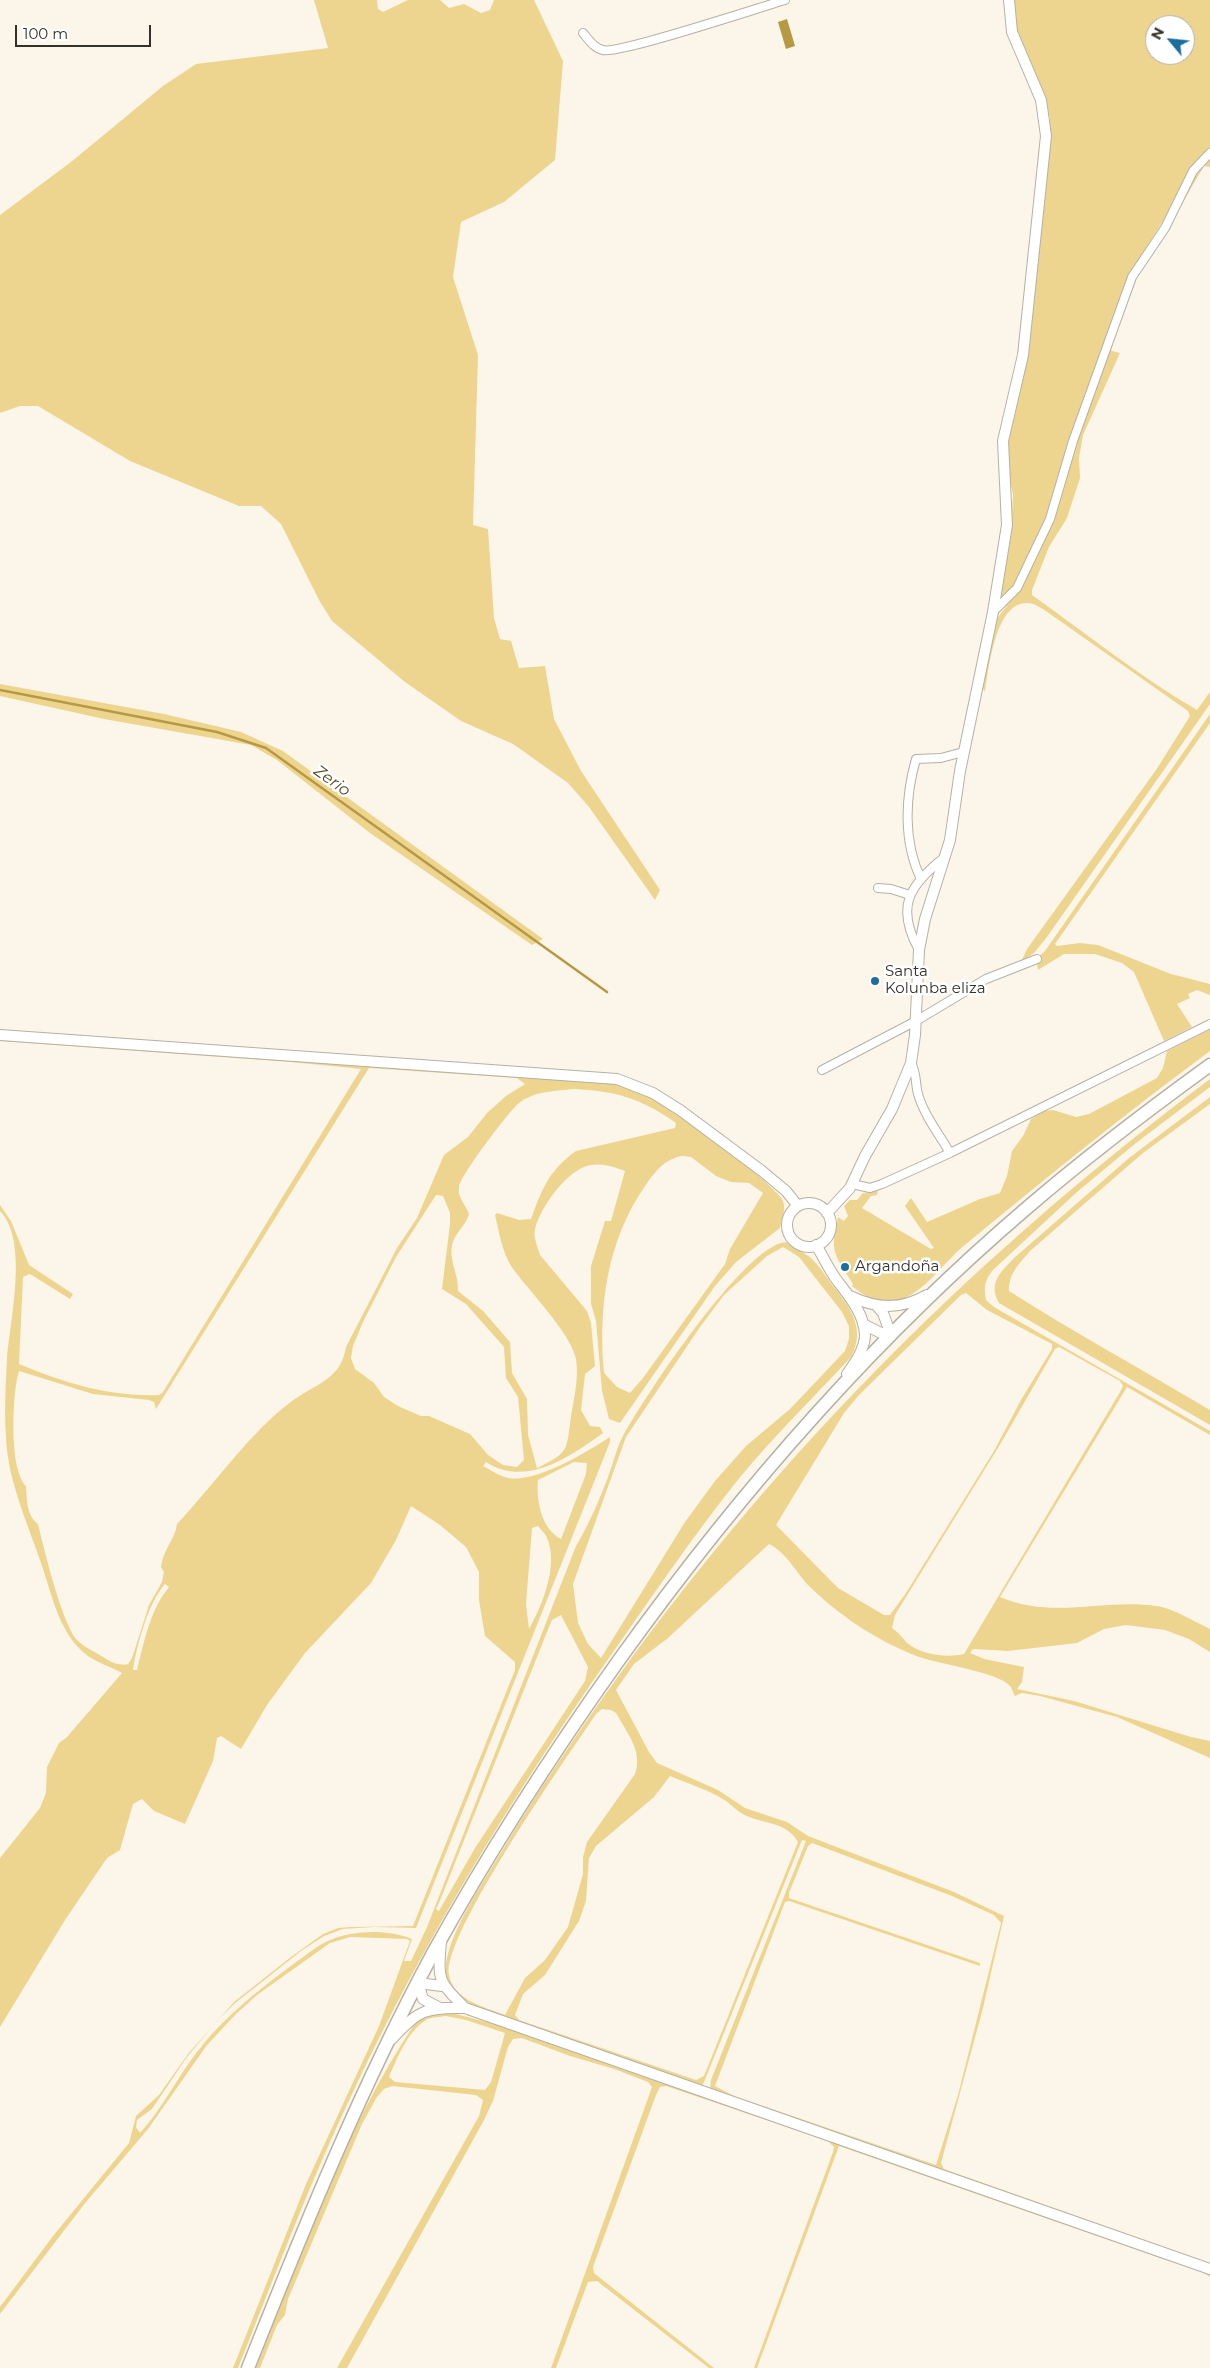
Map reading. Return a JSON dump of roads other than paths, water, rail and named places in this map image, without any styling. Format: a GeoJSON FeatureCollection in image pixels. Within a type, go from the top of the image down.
{"type":"FeatureCollection","features":[{"type":"Feature","properties":{"kind":"main road"},"geometry":{"type":"LineString","coordinates":[[248,2368],[349,2121],[441,1939],[503,1834],[561,1743],[674,1584],[756,1480],[834,1394],[937,1289],[1043,1194],[1210,1064]]}},
{"type":"Feature","properties":{"kind":"street"},"geometry":{"type":"LineString","coordinates":[[583,33],[593,45],[605,51],[648,42],[786,0]]}},
{"type":"Feature","properties":{"kind":"street"},"geometry":{"type":"LineString","coordinates":[[827,1213],[852,1184],[865,1156],[892,1109],[911,1063],[916,1021],[918,950],[932,896],[946,857],[963,752],[993,612],[1007,525],[1003,442],[1023,355],[1046,136],[1041,100],[1012,32],[1009,0]]}},
{"type":"Feature","properties":{"kind":"street"},"geometry":{"type":"LineString","coordinates":[[993,612],[1017,588],[1050,518],[1073,441],[1132,278],[1147,251],[1165,228],[1193,171],[1210,153]]}},
{"type":"Feature","properties":{"kind":"street"},"geometry":{"type":"LineString","coordinates":[[921,879],[914,864],[908,833],[908,796],[916,758],[942,758],[963,752]]}},
{"type":"Feature","properties":{"kind":"street"},"geometry":{"type":"LineString","coordinates":[[918,950],[908,930],[906,903],[921,879],[946,857]]}},
{"type":"Feature","properties":{"kind":"street"},"geometry":{"type":"LineString","coordinates":[[878,888],[891,889],[910,895]]}},
{"type":"Feature","properties":{"kind":"street"},"geometry":{"type":"LineString","coordinates":[[822,1070],[916,1021],[986,979],[1037,958]]}},
{"type":"Feature","properties":{"kind":"street"},"geometry":{"type":"LineString","coordinates":[[852,1184],[870,1188],[950,1153],[1210,1024]]}},
{"type":"Feature","properties":{"kind":"street"},"geometry":{"type":"LineString","coordinates":[[0,1035],[617,1080],[653,1093],[680,1110],[786,1191],[798,1206]]}},
{"type":"Feature","properties":{"kind":"street"},"geometry":{"type":"LineString","coordinates":[[911,1063],[916,1071],[917,1092],[924,1109],[950,1153]]}},
{"type":"Feature","properties":{"kind":"street"},"geometry":{"type":"LineString","coordinates":[[814,1204],[827,1213],[830,1229],[825,1239],[816,1245],[810,1247],[797,1243],[788,1232],[788,1217],[798,1206],[814,1204]]}},
{"type":"Feature","properties":{"kind":"street"},"geometry":{"type":"LineString","coordinates":[[816,1245],[835,1278],[850,1296],[863,1324],[865,1337],[860,1353],[834,1394]]}},
{"type":"Feature","properties":{"kind":"street"},"geometry":{"type":"LineString","coordinates":[[850,1296],[877,1306],[892,1308],[911,1304],[937,1289]]}},
{"type":"Feature","properties":{"kind":"street"},"geometry":{"type":"LineString","coordinates":[[877,1306],[883,1313],[891,1335]]}},
{"type":"Feature","properties":{"kind":"street"},"geometry":{"type":"LineString","coordinates":[[863,1324],[881,1333],[891,1335]]}},
{"type":"Feature","properties":{"kind":"street"},"geometry":{"type":"LineString","coordinates":[[441,1939],[439,1963],[442,1986],[464,2008]]}},
{"type":"Feature","properties":{"kind":"street"},"geometry":{"type":"LineString","coordinates":[[438,2007],[423,1999],[418,1983],[442,1986]]}},
{"type":"Feature","properties":{"kind":"street"},"geometry":{"type":"LineString","coordinates":[[385,2047],[406,2024],[419,2014],[438,2007],[464,2008],[1210,2269]]}},
{"type":"Feature","properties":{"kind":"waterway","name":"Zerio"},"geometry":{"type":"LineString","coordinates":[[0,690],[217,732],[266,748],[607,992]]}},
{"type":"Feature","properties":{"kind":"place","name":"Santa Kolunba eliza"},"geometry":{"type":"Point","coordinates":[875,981]}},
{"type":"Feature","properties":{"kind":"place","name":"Argandoña"},"geometry":{"type":"Point","coordinates":[845,1267]}}]}
